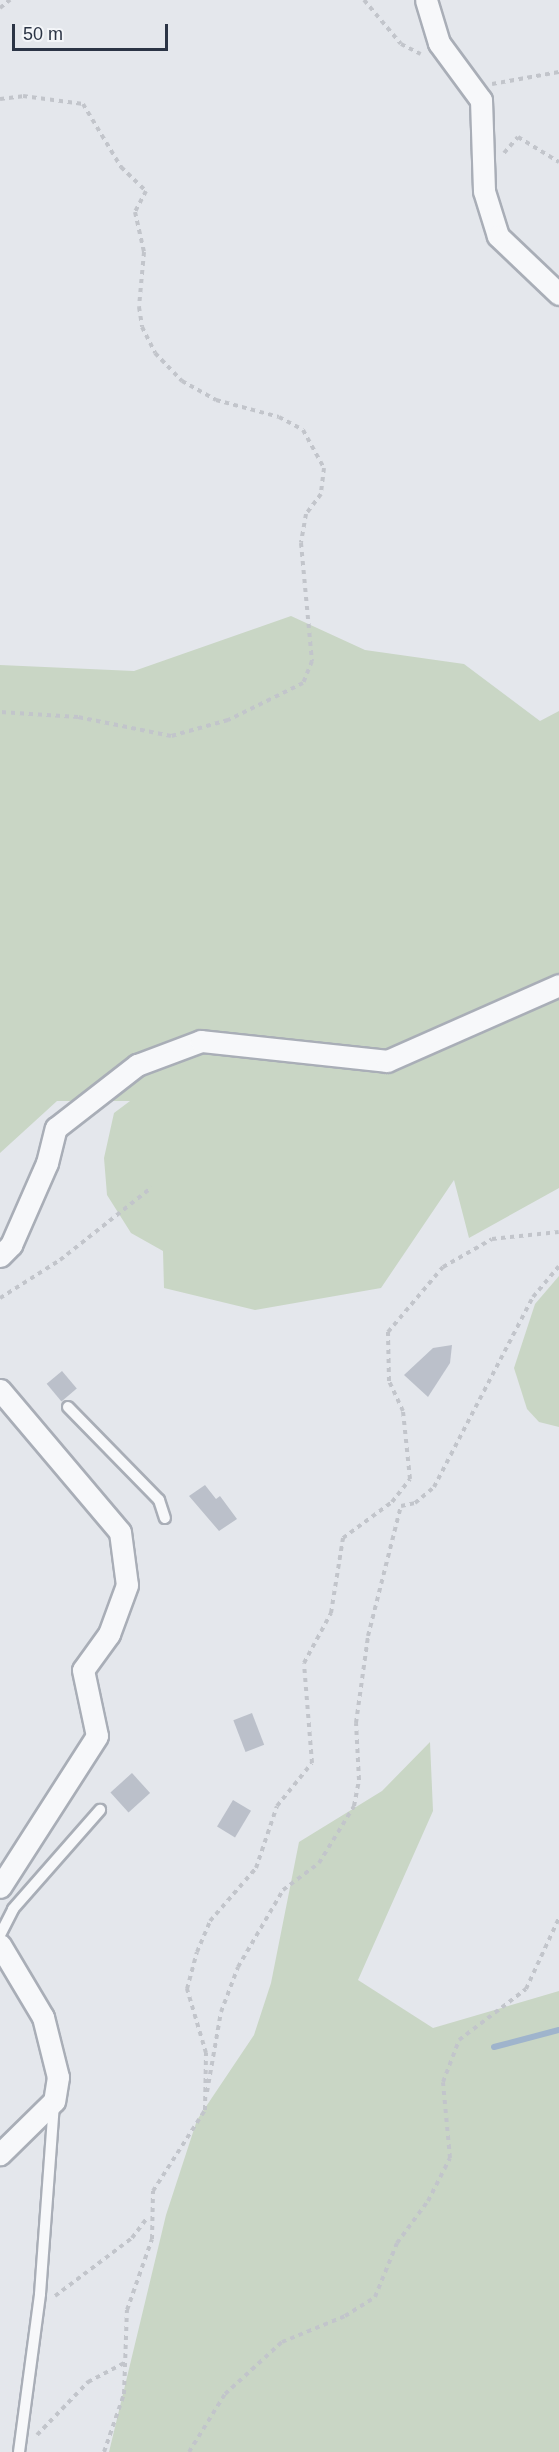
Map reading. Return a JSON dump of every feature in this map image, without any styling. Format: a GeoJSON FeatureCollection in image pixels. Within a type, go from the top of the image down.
{"type":"FeatureCollection","features":[{"type":"Feature","properties":{"kind":"street"},"geometry":{"type":"LineString","coordinates":[[426,0],[439,43],[475,86],[485,124],[484,179],[489,216],[498,236],[559,294]]}},
{"type":"Feature","properties":{"kind":"street"},"geometry":{"type":"LineString","coordinates":[[0,1256],[11,1245],[47,1163],[56,1128],[137,1065],[201,1041],[387,1061],[554,992]]}},
{"type":"Feature","properties":{"kind":"street"},"geometry":{"type":"LineString","coordinates":[[0,1390],[120,1532],[127,1585],[109,1634],[83,1670],[97,1736],[0,1887]]}},
{"type":"Feature","properties":{"kind":"street"},"geometry":{"type":"LineString","coordinates":[[0,1946],[43,2017],[58,2077],[54,2102],[0,2154]]}},
{"type":"Feature","properties":{"kind":"lane"},"geometry":{"type":"LineString","coordinates":[[68,1407],[159,1500],[165,1518]]}},
{"type":"Feature","properties":{"kind":"lane"},"geometry":{"type":"LineString","coordinates":[[0,1935],[13,1909],[100,1810]]}},
{"type":"Feature","properties":{"kind":"lane"},"geometry":{"type":"LineString","coordinates":[[19,2452],[40,2294],[54,2102]]}},
{"type":"Feature","properties":{"kind":"path"},"geometry":{"type":"LineString","coordinates":[[0,8],[10,0]]}},
{"type":"Feature","properties":{"kind":"path"},"geometry":{"type":"LineString","coordinates":[[364,0],[401,44],[431,59],[454,59]]}},
{"type":"Feature","properties":{"kind":"path"},"geometry":{"type":"LineString","coordinates":[[475,86],[559,72]]}},
{"type":"Feature","properties":{"kind":"path"},"geometry":{"type":"LineString","coordinates":[[0,99],[23,96],[83,104],[122,167],[146,191],[135,212],[144,252],[140,307],[142,327],[156,353],[182,381],[216,400],[279,417],[303,430],[324,468],[321,494],[306,514],[301,543],[312,661],[303,683],[228,720],[171,736],[78,717],[0,712]]}},
{"type":"Feature","properties":{"kind":"path"},"geometry":{"type":"LineString","coordinates":[[484,179],[518,137],[559,162]]}},
{"type":"Feature","properties":{"kind":"path"},"geometry":{"type":"LineString","coordinates":[[0,1298],[60,1260],[152,1187]]}},
{"type":"Feature","properties":{"kind":"path"},"geometry":{"type":"LineString","coordinates":[[205,2110],[206,2053],[187,1989],[197,1952],[210,1921],[256,1868],[277,1806],[312,1763],[304,1663],[331,1613],[333,1573],[343,1538],[392,1502],[410,1479],[403,1411],[389,1381],[388,1332],[443,1267],[492,1239],[559,1232]]}},
{"type":"Feature","properties":{"kind":"path"},"geometry":{"type":"LineString","coordinates":[[104,2452],[124,2394],[127,2310],[152,2239],[149,2216],[153,2191],[205,2110],[221,2012],[238,1967],[283,1890],[319,1863],[354,1806],[359,1780],[356,1723],[368,1636],[401,1506],[415,1503],[434,1486],[533,1297],[559,1266]]}},
{"type":"Feature","properties":{"kind":"path"},"geometry":{"type":"LineString","coordinates":[[189,2452],[225,2394],[282,2342],[318,2329],[375,2297],[397,2243],[429,2201],[450,2158],[443,2082],[459,2040],[525,1989],[559,1918]]}},
{"type":"Feature","properties":{"kind":"path"},"geometry":{"type":"LineString","coordinates":[[57,2297],[132,2238],[149,2216]]}},
{"type":"Feature","properties":{"kind":"path"},"geometry":{"type":"LineString","coordinates":[[31,2443],[88,2382],[126,2362]]}},
{"type":"Feature","properties":{"kind":"green space"},"geometry":{"type":"Polygon","coordinates":[[[291,616],[365,650],[464,664],[540,721],[559,711],[559,1188],[469,1238],[454,1180],[381,1288],[255,1310],[164,1288],[163,1251],[131,1233],[107,1195],[104,1158],[114,1113],[130,1101],[57,1101],[0,1153],[0,665],[134,671],[291,616]]]}},
{"type":"Feature","properties":{"kind":"green space"},"geometry":{"type":"Polygon","coordinates":[[[559,1276],[559,1427],[539,1422],[527,1409],[514,1368],[535,1304],[559,1276]]]}},
{"type":"Feature","properties":{"kind":"green space"},"geometry":{"type":"Polygon","coordinates":[[[430,1742],[433,1811],[358,1980],[433,2028],[559,1991],[559,2452],[109,2452],[166,2215],[197,2120],[254,2035],[271,1983],[299,1842],[382,1791],[430,1742]]]}},
{"type":"Feature","properties":{"kind":"building"},"geometry":{"type":"Polygon","coordinates":[[[452,1345],[450,1363],[428,1397],[404,1375],[433,1348],[452,1345]]]}},
{"type":"Feature","properties":{"kind":"building"},"geometry":{"type":"Polygon","coordinates":[[[62,1371],[77,1389],[61,1401],[47,1384],[62,1371]]]}},
{"type":"Feature","properties":{"kind":"building"},"geometry":{"type":"Polygon","coordinates":[[[205,1485],[216,1499],[220,1496],[237,1519],[219,1531],[189,1496],[205,1485]]]}},
{"type":"Feature","properties":{"kind":"building"},"geometry":{"type":"Polygon","coordinates":[[[252,1713],[264,1745],[246,1752],[233,1720],[252,1713]]]}},
{"type":"Feature","properties":{"kind":"building"},"geometry":{"type":"Polygon","coordinates":[[[132,1773],[150,1793],[129,1812],[110,1792],[132,1773]]]}},
{"type":"Feature","properties":{"kind":"building"},"geometry":{"type":"Polygon","coordinates":[[[233,1800],[251,1811],[235,1837],[217,1827],[233,1800]]]}},
{"type":"Feature","properties":{"kind":"waterway"},"geometry":{"type":"LineString","coordinates":[[494,2047],[559,2030]]}}]}
